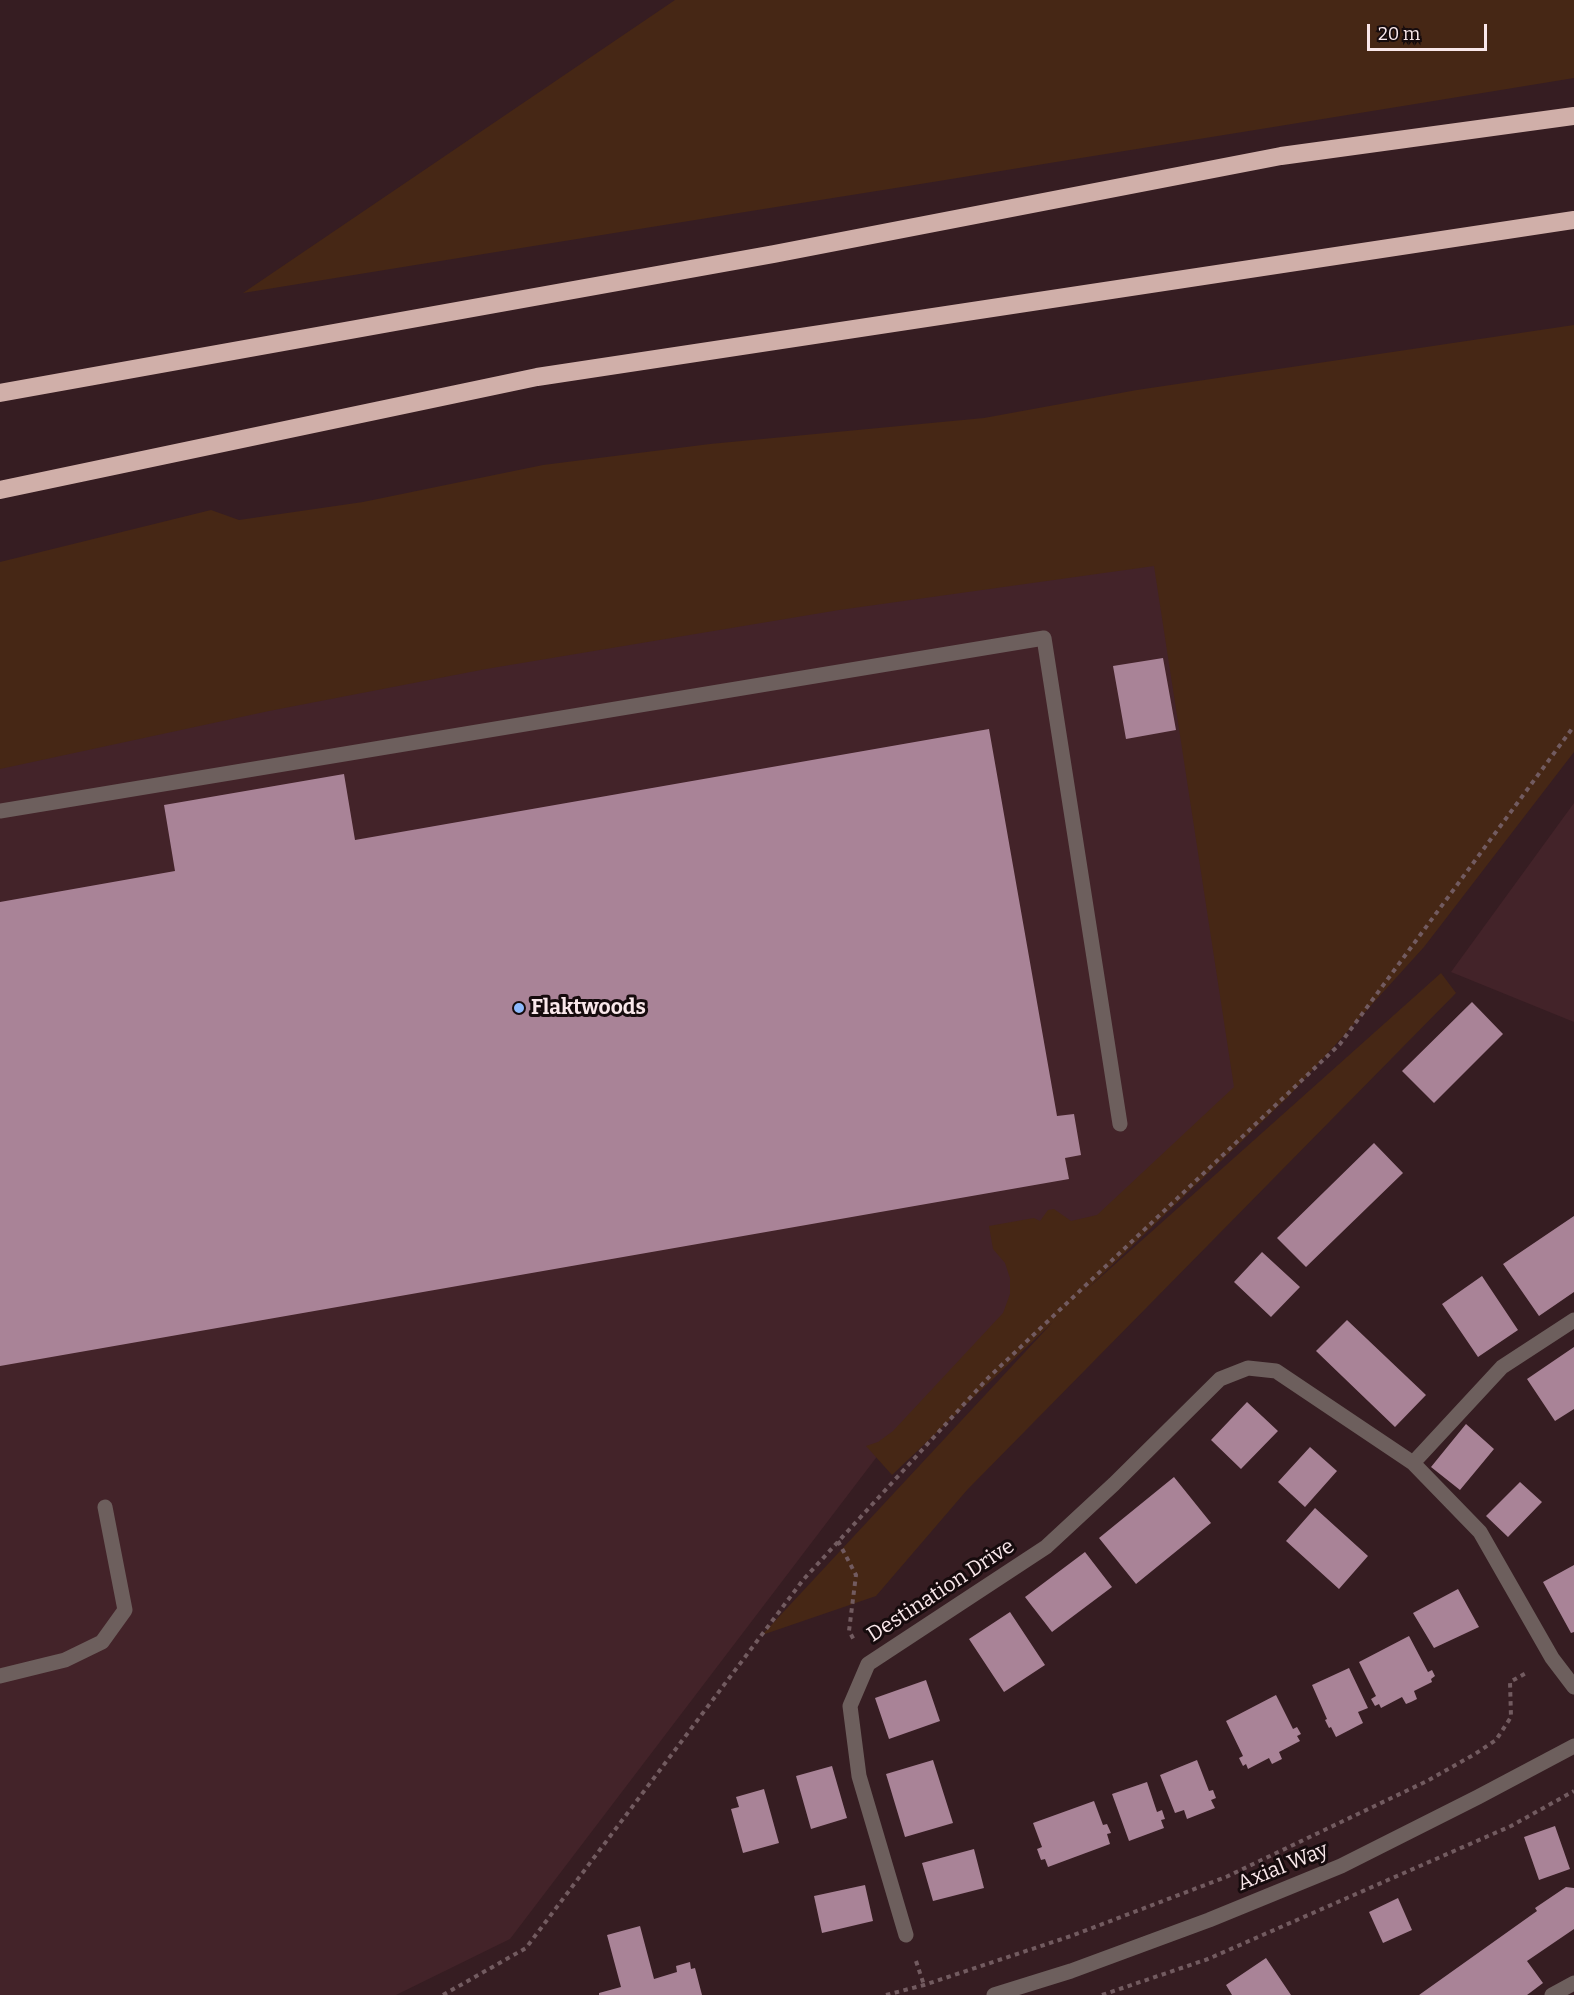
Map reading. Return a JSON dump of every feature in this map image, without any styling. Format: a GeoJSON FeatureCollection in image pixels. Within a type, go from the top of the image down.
{"type":"FeatureCollection","features":[{"type":"Feature","properties":{"kind":"highway"},"geometry":{"type":"LineString","coordinates":[[0,393],[774,254],[1281,156],[1574,116]]}},
{"type":"Feature","properties":{"kind":"highway"},"geometry":{"type":"LineString","coordinates":[[0,490],[537,377],[1574,220]]}},
{"type":"Feature","properties":{"kind":"street"},"geometry":{"type":"LineString","coordinates":[[0,812],[1044,638],[1120,1124]]}},
{"type":"Feature","properties":{"kind":"street"},"geometry":{"type":"LineString","coordinates":[[1574,1320],[1502,1367],[1413,1463],[1480,1532],[1552,1658],[1574,1687]]}},
{"type":"Feature","properties":{"kind":"street","name":"Destination Drive"},"geometry":{"type":"LineString","coordinates":[[906,1935],[859,1776],[850,1706],[868,1664],[1046,1547],[1220,1379],[1248,1368],[1276,1371],[1413,1463]]}},
{"type":"Feature","properties":{"kind":"street"},"geometry":{"type":"LineString","coordinates":[[0,1676],[65,1660],[102,1642],[125,1610],[105,1507]]}},
{"type":"Feature","properties":{"kind":"street","name":"Axial Way"},"geometry":{"type":"LineString","coordinates":[[994,1995],[1071,1971],[1177,1932],[1341,1866],[1574,1746]]}},
{"type":"Feature","properties":{"kind":"street"},"geometry":{"type":"LineString","coordinates":[[1552,1995],[1574,1983]]}},
{"type":"Feature","properties":{"kind":"path"},"geometry":{"type":"LineString","coordinates":[[442,1995],[525,1948],[802,1580],[988,1378],[1340,1044],[1574,726]]}},
{"type":"Feature","properties":{"kind":"path"},"geometry":{"type":"LineString","coordinates":[[838,1541],[856,1575],[849,1631],[868,1664]]}},
{"type":"Feature","properties":{"kind":"path"},"geometry":{"type":"LineString","coordinates":[[886,1995],[1071,1936],[1226,1877],[1427,1781],[1496,1740],[1511,1717],[1510,1682],[1552,1658]]}},
{"type":"Feature","properties":{"kind":"shaded area"},"geometry":{"type":"Polygon","coordinates":[[[675,0],[1574,0],[1574,78],[243,293],[675,0]]]}},
{"type":"Feature","properties":{"kind":"shaded area"},"geometry":{"type":"Polygon","coordinates":[[[1574,325],[1574,752],[1424,947],[1288,1097],[1084,1292],[1441,973],[1456,993],[967,1490],[876,1596],[762,1635],[1053,1322],[892,1475],[866,1446],[878,1442],[893,1431],[1003,1313],[1010,1294],[1010,1278],[1005,1263],[993,1249],[989,1226],[1034,1218],[1040,1221],[1048,1210],[1054,1209],[1071,1221],[1097,1215],[1234,1087],[1154,566],[839,610],[486,669],[269,711],[0,769],[0,562],[211,510],[239,520],[363,502],[543,465],[710,444],[984,418],[1137,390],[1574,325]]]}},
{"type":"Feature","properties":{"kind":"shaded area"},"geometry":{"type":"Polygon","coordinates":[[[1169,519],[1250,1076],[901,1425],[510,1939],[396,1995],[0,1995],[0,732],[1169,519]]]}},
{"type":"Feature","properties":{"kind":"shaded area"},"geometry":{"type":"Polygon","coordinates":[[[1574,803],[1574,1022],[1451,972],[1574,803]]]}},
{"type":"Feature","properties":{"kind":"building"},"geometry":{"type":"Polygon","coordinates":[[[1163,658],[1176,730],[1126,739],[1113,666],[1163,658]]]}},
{"type":"Feature","properties":{"kind":"building","name":"Flaktwoods"},"geometry":{"type":"Polygon","coordinates":[[[989,729],[1057,1116],[1074,1114],[1081,1155],[1065,1158],[1069,1179],[0,1366],[0,902],[175,871],[164,805],[344,774],[355,840],[989,729]]]}},
{"type":"Feature","properties":{"kind":"building"},"geometry":{"type":"Polygon","coordinates":[[[1472,1002],[1503,1034],[1434,1103],[1402,1071],[1472,1002]]]}},
{"type":"Feature","properties":{"kind":"building"},"geometry":{"type":"Polygon","coordinates":[[[1374,1143],[1403,1173],[1306,1267],[1277,1238],[1374,1143]]]}},
{"type":"Feature","properties":{"kind":"building"},"geometry":{"type":"Polygon","coordinates":[[[1574,1216],[1574,1292],[1539,1316],[1503,1264],[1574,1216]]]}},
{"type":"Feature","properties":{"kind":"building"},"geometry":{"type":"Polygon","coordinates":[[[1262,1252],[1300,1287],[1271,1317],[1234,1282],[1262,1252]]]}},
{"type":"Feature","properties":{"kind":"building"},"geometry":{"type":"Polygon","coordinates":[[[1482,1276],[1518,1330],[1478,1357],[1442,1304],[1482,1276]]]}},
{"type":"Feature","properties":{"kind":"building"},"geometry":{"type":"Polygon","coordinates":[[[1347,1320],[1426,1395],[1395,1427],[1316,1351],[1347,1320]]]}},
{"type":"Feature","properties":{"kind":"building"},"geometry":{"type":"Polygon","coordinates":[[[1574,1347],[1574,1409],[1555,1421],[1527,1379],[1574,1347]]]}},
{"type":"Feature","properties":{"kind":"building"},"geometry":{"type":"Polygon","coordinates":[[[1247,1402],[1278,1431],[1241,1469],[1211,1440],[1247,1402]]]}},
{"type":"Feature","properties":{"kind":"building"},"geometry":{"type":"Polygon","coordinates":[[[1466,1424],[1494,1449],[1460,1490],[1431,1467],[1466,1424]]]}},
{"type":"Feature","properties":{"kind":"building"},"geometry":{"type":"Polygon","coordinates":[[[1310,1447],[1337,1471],[1305,1507],[1278,1482],[1310,1447]]]}},
{"type":"Feature","properties":{"kind":"building"},"geometry":{"type":"Polygon","coordinates":[[[1174,1477],[1211,1523],[1136,1584],[1099,1538],[1174,1477]]]}},
{"type":"Feature","properties":{"kind":"building"},"geometry":{"type":"Polygon","coordinates":[[[1520,1482],[1542,1502],[1508,1537],[1486,1516],[1520,1482]]]}},
{"type":"Feature","properties":{"kind":"building"},"geometry":{"type":"Polygon","coordinates":[[[1315,1508],[1368,1556],[1339,1589],[1286,1541],[1315,1508]]]}},
{"type":"Feature","properties":{"kind":"building"},"geometry":{"type":"Polygon","coordinates":[[[1085,1552],[1112,1587],[1052,1632],[1025,1597],[1085,1552]]]}},
{"type":"Feature","properties":{"kind":"building"},"geometry":{"type":"Polygon","coordinates":[[[1574,1565],[1574,1632],[1571,1633],[1543,1582],[1574,1565]]]}},
{"type":"Feature","properties":{"kind":"building"},"geometry":{"type":"Polygon","coordinates":[[[1458,1589],[1479,1627],[1434,1648],[1413,1613],[1458,1589]]]}},
{"type":"Feature","properties":{"kind":"building"},"geometry":{"type":"Polygon","coordinates":[[[1010,1612],[1045,1665],[1004,1692],[969,1639],[1010,1612]]]}},
{"type":"Feature","properties":{"kind":"building"},"geometry":{"type":"Polygon","coordinates":[[[1409,1636],[1428,1672],[1432,1670],[1435,1676],[1431,1679],[1432,1682],[1414,1691],[1417,1699],[1411,1702],[1406,1704],[1402,1697],[1381,1708],[1379,1704],[1375,1706],[1371,1699],[1376,1696],[1359,1662],[1409,1636]]]}},
{"type":"Feature","properties":{"kind":"building"},"geometry":{"type":"Polygon","coordinates":[[[1349,1668],[1368,1708],[1358,1712],[1363,1723],[1336,1737],[1325,1720],[1327,1719],[1312,1685],[1349,1668]]]}},
{"type":"Feature","properties":{"kind":"building"},"geometry":{"type":"Polygon","coordinates":[[[926,1680],[940,1721],[889,1739],[875,1698],[926,1680]]]}},
{"type":"Feature","properties":{"kind":"building"},"geometry":{"type":"Polygon","coordinates":[[[1276,1695],[1293,1729],[1297,1727],[1301,1734],[1297,1736],[1300,1741],[1279,1752],[1282,1759],[1272,1764],[1269,1758],[1248,1769],[1246,1764],[1243,1766],[1239,1758],[1243,1756],[1226,1721],[1276,1695]]]}},
{"type":"Feature","properties":{"kind":"building"},"geometry":{"type":"Polygon","coordinates":[[[933,1760],[953,1823],[905,1837],[886,1774],[933,1760]]]}},
{"type":"Feature","properties":{"kind":"building"},"geometry":{"type":"Polygon","coordinates":[[[1197,1760],[1209,1791],[1213,1790],[1216,1798],[1211,1800],[1215,1808],[1187,1819],[1184,1810],[1175,1813],[1160,1775],[1197,1760]]]}},
{"type":"Feature","properties":{"kind":"building"},"geometry":{"type":"Polygon","coordinates":[[[832,1766],[847,1818],[811,1829],[796,1776],[832,1766]]]}},
{"type":"Feature","properties":{"kind":"building"},"geometry":{"type":"Polygon","coordinates":[[[1147,1782],[1157,1812],[1162,1810],[1165,1819],[1161,1820],[1164,1828],[1129,1841],[1112,1794],[1147,1782]]]}},
{"type":"Feature","properties":{"kind":"building"},"geometry":{"type":"Polygon","coordinates":[[[764,1789],[779,1843],[743,1853],[731,1809],[739,1807],[736,1797],[764,1789]]]}},
{"type":"Feature","properties":{"kind":"building"},"geometry":{"type":"Polygon","coordinates":[[[1094,1801],[1103,1825],[1107,1824],[1111,1833],[1107,1834],[1110,1844],[1048,1867],[1045,1859],[1041,1860],[1037,1849],[1042,1847],[1033,1823],[1094,1801]]]}},
{"type":"Feature","properties":{"kind":"building"},"geometry":{"type":"Polygon","coordinates":[[[1555,1826],[1570,1869],[1539,1880],[1524,1837],[1555,1826]]]}},
{"type":"Feature","properties":{"kind":"building"},"geometry":{"type":"Polygon","coordinates":[[[974,1849],[984,1888],[933,1901],[922,1863],[974,1849]]]}},
{"type":"Feature","properties":{"kind":"building"},"geometry":{"type":"Polygon","coordinates":[[[865,1885],[873,1921],[822,1933],[814,1896],[865,1885]]]}},
{"type":"Feature","properties":{"kind":"building"},"geometry":{"type":"Polygon","coordinates":[[[1566,1887],[1574,1888],[1574,1929],[1527,1961],[1543,1983],[1527,1995],[1419,1995],[1537,1911],[1535,1908],[1566,1887]]]}},
{"type":"Feature","properties":{"kind":"building"},"geometry":{"type":"Polygon","coordinates":[[[1398,1898],[1412,1930],[1383,1943],[1369,1912],[1398,1898]]]}},
{"type":"Feature","properties":{"kind":"building"},"geometry":{"type":"Polygon","coordinates":[[[640,1926],[654,1979],[677,1972],[676,1966],[690,1962],[691,1969],[695,1968],[702,1995],[599,1995],[599,1993],[621,1987],[607,1935],[640,1926]]]}},
{"type":"Feature","properties":{"kind":"building"},"geometry":{"type":"Polygon","coordinates":[[[1266,1958],[1291,1995],[1232,1995],[1226,1985],[1266,1958]]]}},
{"type":"Feature","properties":{"kind":"place","name":"Flaktwoods"},"geometry":{"type":"Point","coordinates":[519,1008]}}]}
